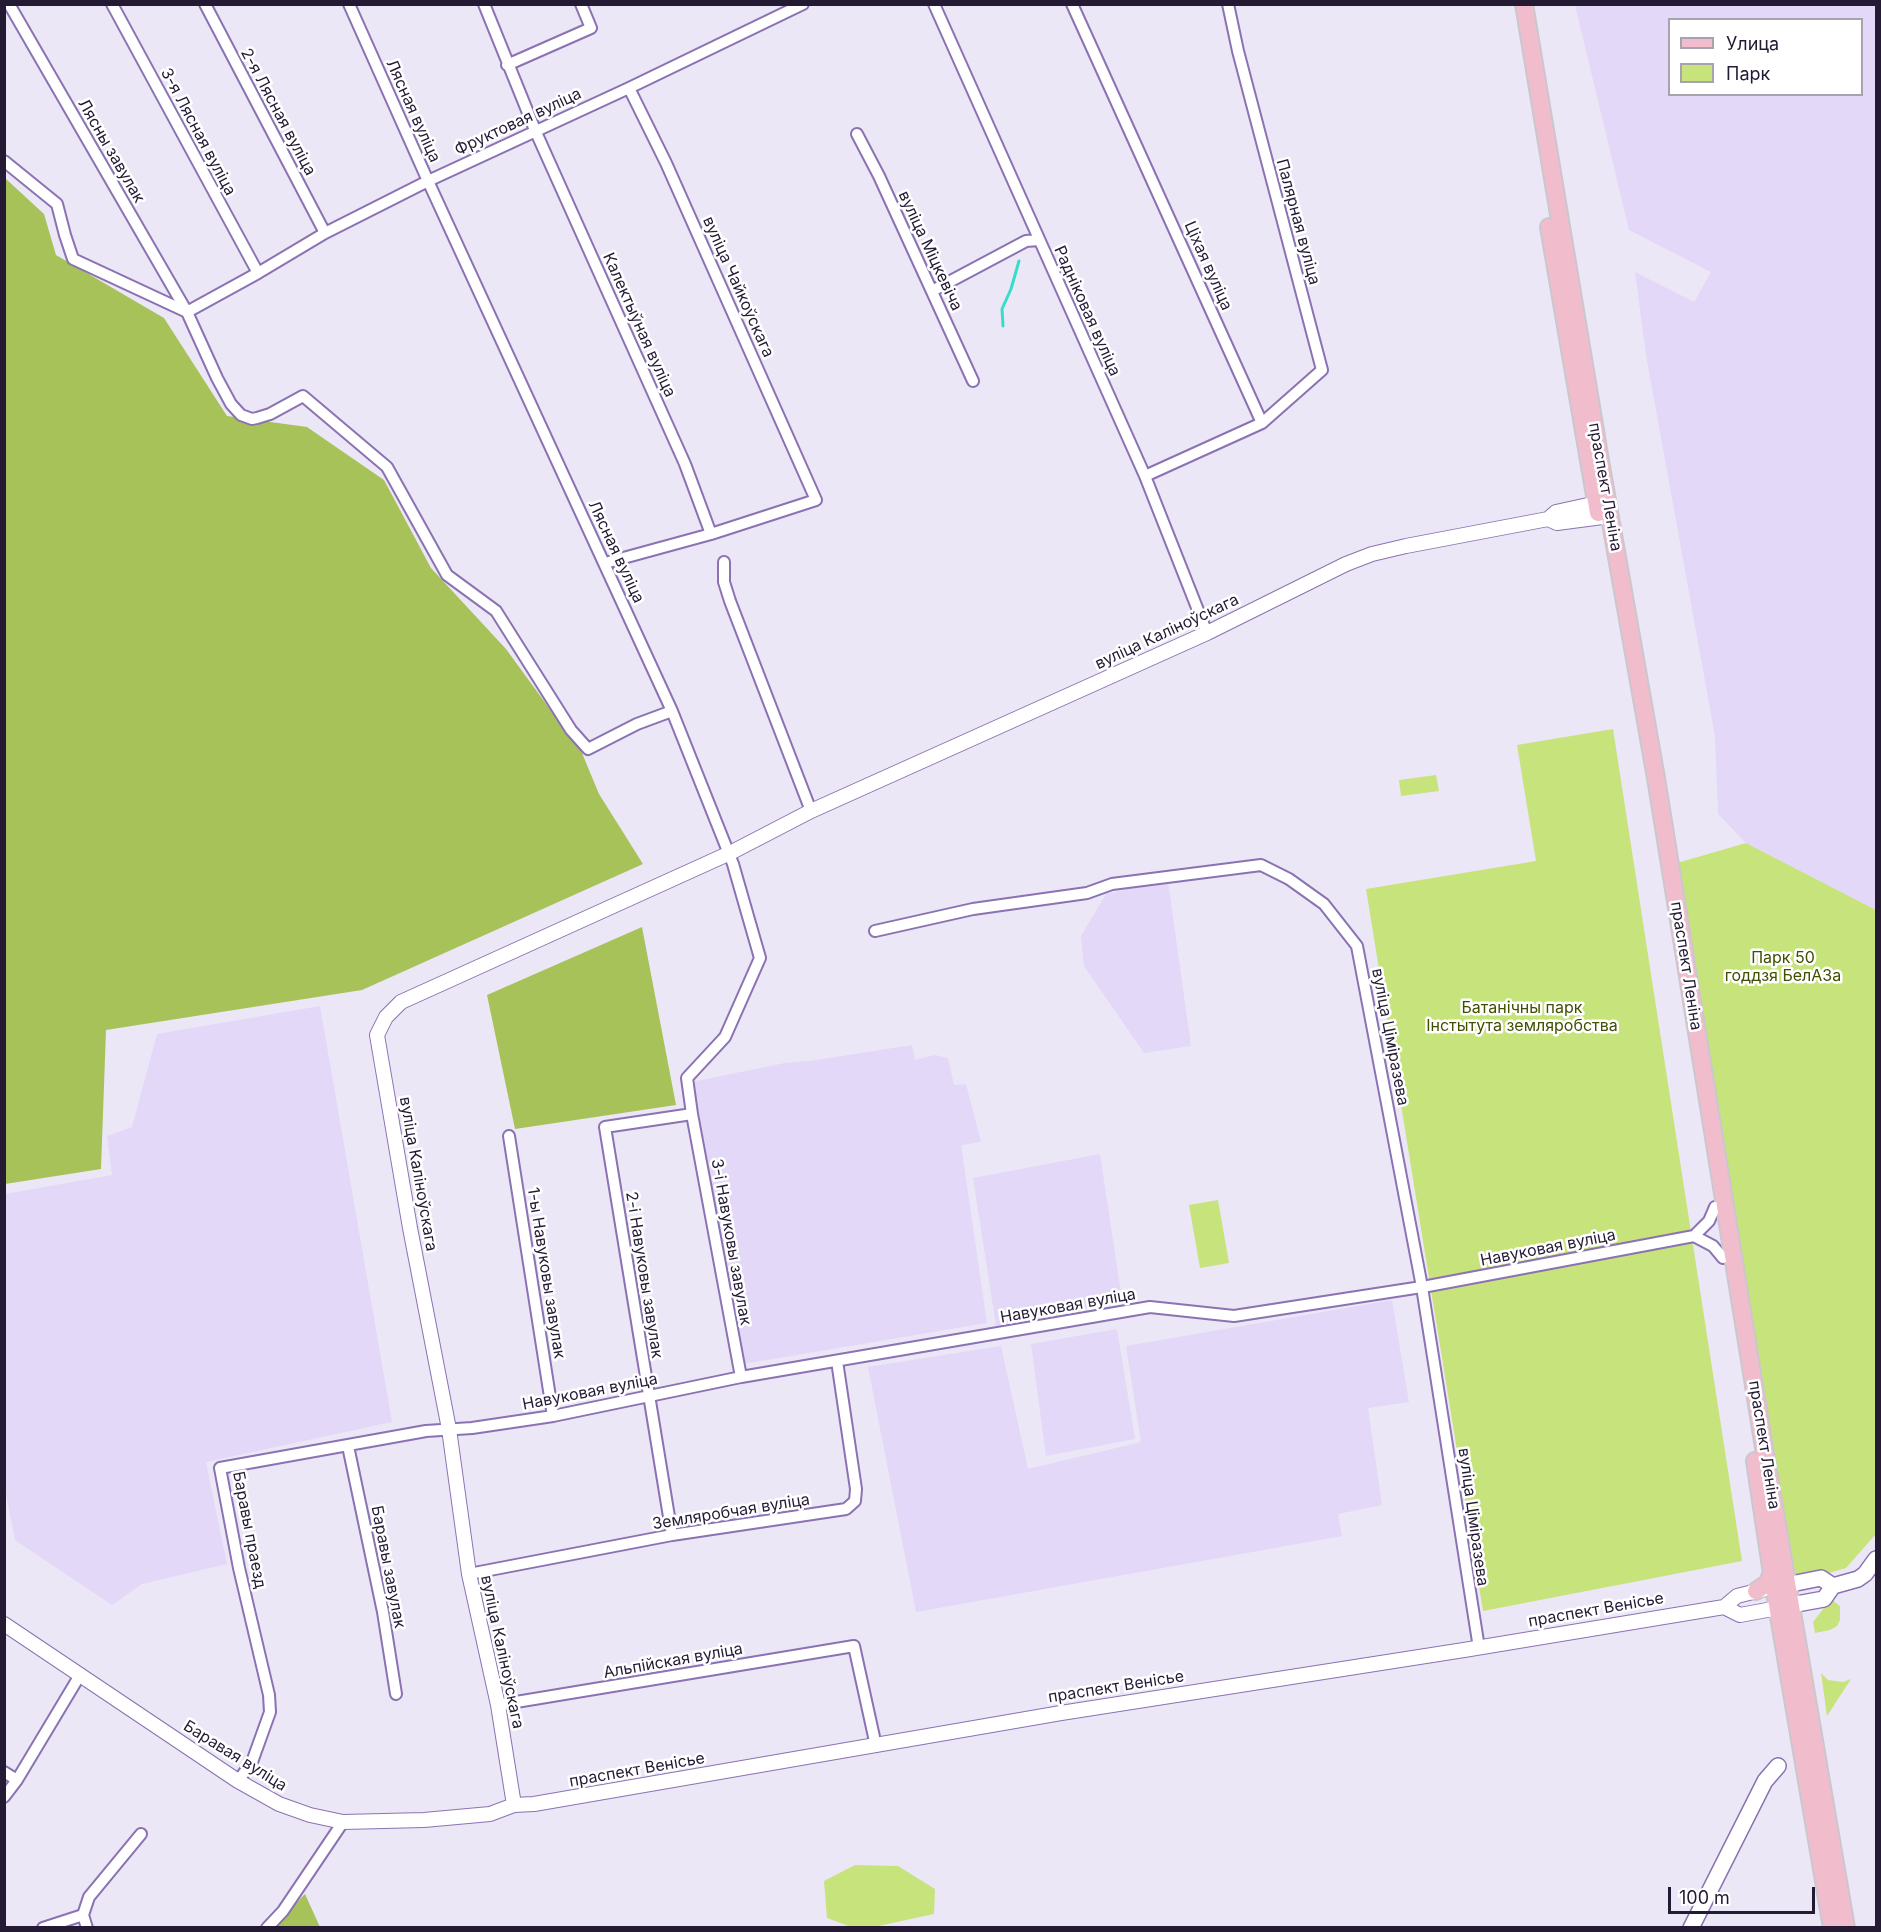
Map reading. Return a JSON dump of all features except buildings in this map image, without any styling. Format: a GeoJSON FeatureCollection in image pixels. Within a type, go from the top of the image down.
{"type":"FeatureCollection","features":[{"type":"Feature","properties":{"kind":"main road","name":"праспект Леніна"},"geometry":{"type":"LineString","coordinates":[[1513,4],[1603,509],[1654,766],[1778,1581]]}},
{"type":"Feature","properties":{"kind":"main road","name":"праспект Леніна"},"geometry":{"type":"LineString","coordinates":[[1524,4],[1723,1258],[1778,1581],[1846,1928]]}},
{"type":"Feature","properties":{"kind":"main road"},"geometry":{"type":"LineString","coordinates":[[1784,1607],[1824,1599],[1833,1586],[1858,1579],[1865,1574],[1876,1559]]}},
{"type":"Feature","properties":{"kind":"main road"},"geometry":{"type":"LineString","coordinates":[[1756,1591],[1768,1583],[1778,1581],[1821,1578],[1833,1586]]}},
{"type":"Feature","properties":{"kind":"main road","name":"праспект Леніна"},"geometry":{"type":"LineString","coordinates":[[1784,1607],[1832,1928]]}},
{"type":"Feature","properties":{"kind":"main road"},"geometry":{"type":"LineString","coordinates":[[1691,1928],[1765,1781],[1778,1766]]}},
{"type":"Feature","properties":{"kind":"street","name":"Лясны завулак"},"geometry":{"type":"LineString","coordinates":[[9,4],[187,312],[217,378],[231,404],[241,416],[258,418],[303,396],[387,467],[447,575],[496,611],[571,730],[588,749],[637,724],[672,711]]}},
{"type":"Feature","properties":{"kind":"street","name":"3-я Лясная вуліца"},"geometry":{"type":"LineString","coordinates":[[112,4],[258,273]]}},
{"type":"Feature","properties":{"kind":"street","name":"2-я Лясная вуліца"},"geometry":{"type":"LineString","coordinates":[[205,4],[325,232]]}},
{"type":"Feature","properties":{"kind":"street","name":"Лясная вуліца"},"geometry":{"type":"LineString","coordinates":[[349,4],[672,711],[730,853],[760,958],[726,1037],[687,1078],[692,1114]]}},
{"type":"Feature","properties":{"kind":"street","name":"Калектыўная вуліца"},"geometry":{"type":"LineString","coordinates":[[484,4],[535,130],[685,464],[711,534]]}},
{"type":"Feature","properties":{"kind":"street"},"geometry":{"type":"LineString","coordinates":[[507,65],[591,28],[581,4]]}},
{"type":"Feature","properties":{"kind":"street","name":"Фруктовая вуліца"},"geometry":{"type":"LineString","coordinates":[[187,312],[258,273],[325,232],[803,4]]}},
{"type":"Feature","properties":{"kind":"street","name":"Радніковая вуліца"},"geometry":{"type":"LineString","coordinates":[[934,4],[1145,476],[1207,633]]}},
{"type":"Feature","properties":{"kind":"street","name":"Ціхая вуліца"},"geometry":{"type":"LineString","coordinates":[[1072,4],[1262,423]]}},
{"type":"Feature","properties":{"kind":"street","name":"Палярная вуліца"},"geometry":{"type":"LineString","coordinates":[[1228,4],[1238,51],[1322,370],[1262,423]]}},
{"type":"Feature","properties":{"kind":"street","name":"вуліца Чайкоўскага"},"geometry":{"type":"LineString","coordinates":[[629,88],[666,163],[816,500],[711,534]]}},
{"type":"Feature","properties":{"kind":"street","name":"вуліца Міцкевіча"},"geometry":{"type":"LineString","coordinates":[[858,134],[973,381]]}},
{"type":"Feature","properties":{"kind":"street"},"geometry":{"type":"LineString","coordinates":[[4,161],[57,204],[64,235],[73,259],[187,312]]}},
{"type":"Feature","properties":{"kind":"street"},"geometry":{"type":"LineString","coordinates":[[933,291],[1026,241],[1038,240]]}},
{"type":"Feature","properties":{"kind":"street"},"geometry":{"type":"LineString","coordinates":[[1145,476],[1262,423]]}},
{"type":"Feature","properties":{"kind":"street","name":"вуліца Каліноўскага"},"geometry":{"type":"LineString","coordinates":[[514,1805],[498,1705],[469,1574],[449,1429],[410,1228],[377,1035],[386,1017],[401,1002],[730,853],[812,811],[1207,633],[1346,564],[1372,554],[1453,536],[1548,519],[1557,523],[1603,509]]}},
{"type":"Feature","properties":{"kind":"street"},"geometry":{"type":"LineString","coordinates":[[604,563],[711,534]]}},
{"type":"Feature","properties":{"kind":"street"},"geometry":{"type":"LineString","coordinates":[[724,562],[724,582],[730,602],[812,811]]}},
{"type":"Feature","properties":{"kind":"street","name":"вуліца Ціміразева"},"geometry":{"type":"LineString","coordinates":[[875,931],[973,909],[1087,893],[1112,884],[1261,865],[1289,879],[1324,904],[1357,946],[1422,1287],[1479,1648]]}},
{"type":"Feature","properties":{"kind":"street","name":"2-і Навуковы завулак"},"geometry":{"type":"LineString","coordinates":[[672,1535],[605,1126],[692,1114]]}},
{"type":"Feature","properties":{"kind":"street","name":"3-і Навуковы завулак"},"geometry":{"type":"LineString","coordinates":[[692,1114],[741,1377]]}},
{"type":"Feature","properties":{"kind":"street","name":"1-ы Навуковы завулак"},"geometry":{"type":"LineString","coordinates":[[510,1136],[553,1416]]}},
{"type":"Feature","properties":{"kind":"street"},"geometry":{"type":"LineString","coordinates":[[1715,1207],[1708,1221],[1694,1236],[1713,1246],[1723,1258]]}},
{"type":"Feature","properties":{"kind":"street","name":"Навуковая вуліца"},"geometry":{"type":"LineString","coordinates":[[449,1429],[472,1428],[553,1416],[741,1377],[1150,1307],[1234,1316],[1422,1287],[1694,1236]]}},
{"type":"Feature","properties":{"kind":"street","name":"Земляробчая вуліца"},"geometry":{"type":"LineString","coordinates":[[469,1574],[672,1535],[846,1509],[855,1502],[856,1489],[837,1361]]}},
{"type":"Feature","properties":{"kind":"street","name":"Баравы праезд"},"geometry":{"type":"LineString","coordinates":[[238,1781],[252,1762],[270,1712],[269,1695],[239,1568],[220,1468],[426,1431],[449,1429]]}},
{"type":"Feature","properties":{"kind":"street","name":"Баравы завулак"},"geometry":{"type":"LineString","coordinates":[[348,1446],[383,1612],[396,1694]]}},
{"type":"Feature","properties":{"kind":"street","name":"праспект Венісье"},"geometry":{"type":"LineString","coordinates":[[514,1805],[534,1804],[1163,1696],[1479,1648],[1724,1607],[1737,1596],[1756,1591]]}},
{"type":"Feature","properties":{"kind":"street","name":"праспект Венісье"},"geometry":{"type":"LineString","coordinates":[[1724,1607],[1740,1615],[1784,1607]]}},
{"type":"Feature","properties":{"kind":"street","name":"Баравая вуліца"},"geometry":{"type":"LineString","coordinates":[[4,1624],[238,1781],[279,1804],[310,1815],[343,1822],[424,1820],[490,1814],[514,1805]]}},
{"type":"Feature","properties":{"kind":"street","name":"Альпійская вуліца"},"geometry":{"type":"LineString","coordinates":[[498,1705],[854,1646],[876,1746]]}},
{"type":"Feature","properties":{"kind":"street"},"geometry":{"type":"LineString","coordinates":[[4,1797],[17,1780],[80,1675]]}},
{"type":"Feature","properties":{"kind":"street"},"geometry":{"type":"LineString","coordinates":[[4,1772],[17,1780]]}},
{"type":"Feature","properties":{"kind":"street"},"geometry":{"type":"LineString","coordinates":[[267,1928],[283,1911],[343,1822]]}},
{"type":"Feature","properties":{"kind":"street"},"geometry":{"type":"LineString","coordinates":[[87,1928],[83,1915],[89,1897],[141,1834]]}},
{"type":"Feature","properties":{"kind":"street"},"geometry":{"type":"LineString","coordinates":[[43,1928],[83,1915]]}},
{"type":"Feature","properties":{"kind":"shaded area"},"geometry":{"type":"Polygon","coordinates":[[[1575,5],[1876,5],[1876,910],[1746,843],[1718,814],[1715,736],[1646,355],[1635,272],[1694,302],[1711,272],[1629,230],[1575,5]]]}},
{"type":"Feature","properties":{"kind":"shaded area"},"geometry":{"type":"Polygon","coordinates":[[[1168,881],[1191,1046],[1144,1053],[1084,966],[1081,936],[1106,894],[1168,881]]]}},
{"type":"Feature","properties":{"kind":"shaded area"},"geometry":{"type":"Polygon","coordinates":[[[320,1006],[392,1422],[206,1462],[227,1564],[142,1584],[112,1605],[15,1540],[4,1483],[5,1194],[112,1175],[107,1136],[132,1127],[157,1034],[320,1006]]]}},
{"type":"Feature","properties":{"kind":"shaded area"},"geometry":{"type":"Polygon","coordinates":[[[912,1045],[915,1060],[935,1055],[948,1058],[954,1085],[966,1084],[981,1142],[961,1145],[987,1323],[743,1364],[691,1082],[785,1063],[912,1045]]]}},
{"type":"Feature","properties":{"kind":"shaded area"},"geometry":{"type":"Polygon","coordinates":[[[1100,1154],[1122,1300],[996,1326],[973,1178],[1100,1154]]]}},
{"type":"Feature","properties":{"kind":"shaded area"},"geometry":{"type":"Polygon","coordinates":[[[1392,1300],[1409,1402],[1368,1408],[1382,1505],[1338,1514],[1342,1536],[916,1612],[868,1367],[1001,1346],[1028,1469],[1141,1442],[1126,1346],[1392,1300]]]}},
{"type":"Feature","properties":{"kind":"shaded area"},"geometry":{"type":"Polygon","coordinates":[[[1117,1329],[1135,1439],[1046,1456],[1031,1344],[1117,1329]]]}},
{"type":"Feature","properties":{"kind":"green space"},"geometry":{"type":"Polygon","coordinates":[[[5,178],[44,214],[56,255],[164,318],[227,416],[307,427],[384,480],[431,568],[506,649],[582,753],[599,794],[643,864],[362,990],[106,1030],[101,1169],[5,1184],[5,178]]]}},
{"type":"Feature","properties":{"kind":"green space","name":"Батанічны парк Інстытута земляробства"},"geometry":{"type":"Polygon","coordinates":[[[1613,729],[1742,1561],[1483,1611],[1366,889],[1536,861],[1517,745],[1613,729]]]}},
{"type":"Feature","properties":{"kind":"green space"},"geometry":{"type":"Polygon","coordinates":[[[1436,775],[1439,791],[1401,796],[1399,780],[1436,775]]]}},
{"type":"Feature","properties":{"kind":"green space","name":"Парк 50 годдзя БелАЗа"},"geometry":{"type":"Polygon","coordinates":[[[1746,843],[1876,910],[1876,1534],[1846,1568],[1812,1578],[1796,1575],[1793,1570],[1670,865],[1746,843]]]}},
{"type":"Feature","properties":{"kind":"green space"},"geometry":{"type":"Polygon","coordinates":[[[642,927],[676,1105],[515,1129],[487,995],[642,927]]]}},
{"type":"Feature","properties":{"kind":"green space"},"geometry":{"type":"Polygon","coordinates":[[[1218,1200],[1229,1263],[1200,1268],[1189,1205],[1218,1200]]]}},
{"type":"Feature","properties":{"kind":"green space"},"geometry":{"type":"Polygon","coordinates":[[[1831,1599],[1840,1606],[1840,1620],[1837,1626],[1830,1630],[1815,1633],[1813,1622],[1831,1599]]]}},
{"type":"Feature","properties":{"kind":"green space"},"geometry":{"type":"Polygon","coordinates":[[[1821,1673],[1828,1680],[1843,1682],[1851,1679],[1827,1716],[1821,1673]]]}},
{"type":"Feature","properties":{"kind":"green space"},"geometry":{"type":"Polygon","coordinates":[[[855,1865],[898,1866],[935,1889],[934,1914],[869,1928],[851,1927],[827,1918],[824,1881],[855,1865]]]}},
{"type":"Feature","properties":{"kind":"green space"},"geometry":{"type":"Polygon","coordinates":[[[305,1894],[320,1927],[271,1928],[305,1894]]]}},
{"type":"Feature","properties":{"kind":"waterway"},"geometry":{"type":"LineString","coordinates":[[1003,326],[1002,309],[1011,289],[1019,261]]}}]}
